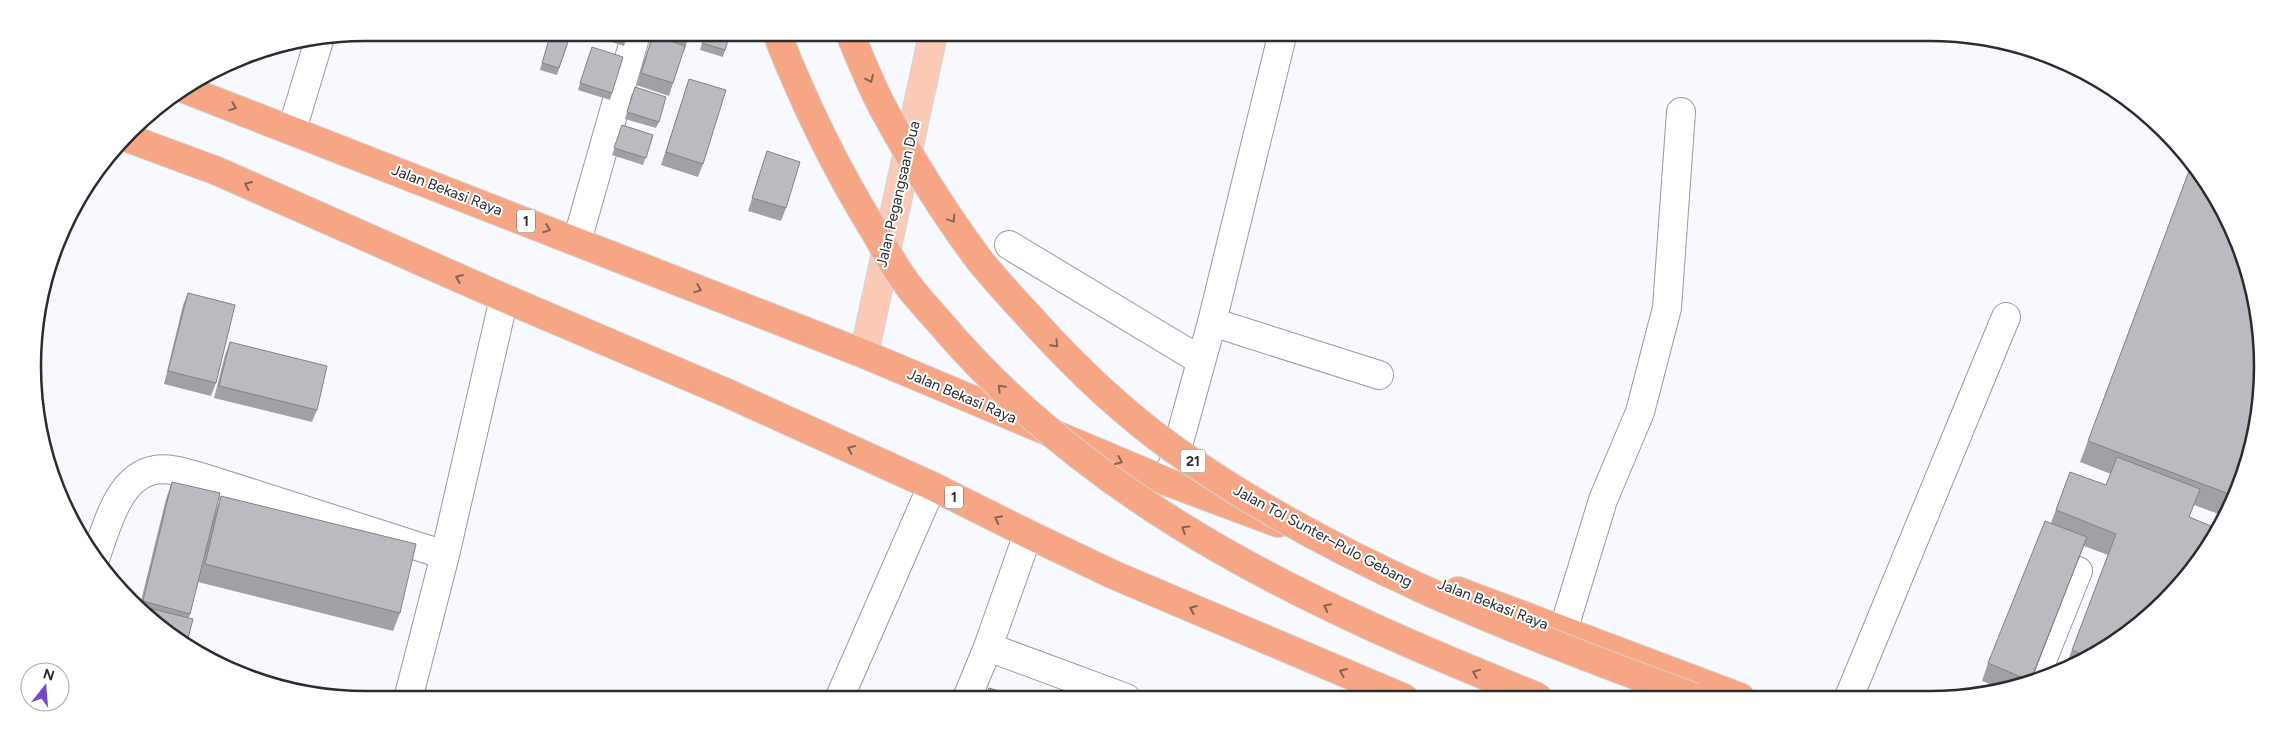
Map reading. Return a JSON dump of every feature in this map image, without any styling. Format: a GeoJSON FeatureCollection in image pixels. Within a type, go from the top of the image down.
{"type":"FeatureCollection","features":[{"type":"Feature","properties":{"kind":"highway"},"geometry":{"type":"LineString","coordinates":[[780,41],[793,75],[828,150],[862,212],[905,281],[964,351],[1022,410],[1084,460],[1143,502],[1278,583],[1359,623],[1523,691]]}},
{"type":"Feature","properties":{"kind":"highway","name":"Jalan Tol Sunter–Pulo Gebang"},"geometry":{"type":"LineString","coordinates":[[853,41],[884,109],[925,180],[977,257],[1060,350],[1110,398],[1170,447],[1247,496],[1367,563],[1521,631],[1678,691]]}},
{"type":"Feature","properties":{"kind":"highway","name":"Jalan Bekasi Raya"},"geometry":{"type":"LineString","coordinates":[[192,92],[864,354],[1168,482],[1724,691]]}},
{"type":"Feature","properties":{"kind":"highway","name":"1"},"geometry":{"type":"LineString","coordinates":[[133,140],[217,171],[504,298],[727,393],[932,486],[1028,534],[1150,590],[1388,691]]}},
{"type":"Feature","properties":{"kind":"main road","name":"Jalan Pegangsaan Dua"},"geometry":{"type":"LineString","coordinates":[[864,354],[932,41]]}},
{"type":"Feature","properties":{"kind":"street"},"geometry":{"type":"LineString","coordinates":[[577,241],[634,41]]}},
{"type":"Feature","properties":{"kind":"street"},"geometry":{"type":"LineString","coordinates":[[1168,482],[1212,322],[1281,41]]}},
{"type":"Feature","properties":{"kind":"street"},"geometry":{"type":"LineString","coordinates":[[292,130],[318,45]]}},
{"type":"Feature","properties":{"kind":"street"},"geometry":{"type":"LineString","coordinates":[[1563,631],[1603,500],[1640,412],[1668,308],[1681,112]]}},
{"type":"Feature","properties":{"kind":"street"},"geometry":{"type":"LineString","coordinates":[[1009,245],[1200,360]]}},
{"type":"Feature","properties":{"kind":"street"},"geometry":{"type":"LineString","coordinates":[[410,691],[446,555],[504,298]]}},
{"type":"Feature","properties":{"kind":"street"},"geometry":{"type":"LineString","coordinates":[[1850,691],[2006,317]]}},
{"type":"Feature","properties":{"kind":"street"},"geometry":{"type":"LineString","coordinates":[[1212,322],[1379,374]]}},
{"type":"Feature","properties":{"kind":"street"},"geometry":{"type":"LineString","coordinates":[[98,550],[114,506],[133,479],[154,470],[177,471],[204,478],[446,555]]}},
{"type":"Feature","properties":{"kind":"street"},"geometry":{"type":"LineString","coordinates":[[842,691],[932,486]]}},
{"type":"Feature","properties":{"kind":"street"},"geometry":{"type":"LineString","coordinates":[[970,691],[988,647],[1028,534]]}},
{"type":"Feature","properties":{"kind":"street"},"geometry":{"type":"LineString","coordinates":[[2037,672],[2078,571]]}},
{"type":"Feature","properties":{"kind":"street"},"geometry":{"type":"LineString","coordinates":[[988,647],[1107,691]]}},
{"type":"Feature","properties":{"kind":"building"},"geometry":{"type":"Polygon","coordinates":[[[549,41],[568,42],[559,68],[542,63],[549,41]]]}},
{"type":"Feature","properties":{"kind":"building"},"geometry":{"type":"Polygon","coordinates":[[[651,41],[670,41],[685,46],[673,83],[641,73],[651,41]]]}},
{"type":"Feature","properties":{"kind":"building"},"geometry":{"type":"Polygon","coordinates":[[[703,41],[728,41],[725,50],[702,43],[703,41]]]}},
{"type":"Feature","properties":{"kind":"building"},"geometry":{"type":"Polygon","coordinates":[[[592,47],[623,57],[612,93],[580,83],[592,47]]]}},
{"type":"Feature","properties":{"kind":"building"},"geometry":{"type":"Polygon","coordinates":[[[689,79],[726,90],[703,164],[666,152],[689,79]]]}},
{"type":"Feature","properties":{"kind":"building"},"geometry":{"type":"Polygon","coordinates":[[[635,87],[666,97],[659,122],[627,112],[635,87]]]}},
{"type":"Feature","properties":{"kind":"building"},"geometry":{"type":"Polygon","coordinates":[[[622,125],[653,135],[646,158],[614,148],[622,125]]]}},
{"type":"Feature","properties":{"kind":"building"},"geometry":{"type":"Polygon","coordinates":[[[767,151],[800,162],[786,208],[752,198],[767,151]]]}},
{"type":"Feature","properties":{"kind":"building"},"geometry":{"type":"Polygon","coordinates":[[[2189,171],[2210,204],[2229,242],[2237,262],[2248,303],[2253,345],[2253,387],[2248,429],[2237,470],[2228,493],[2088,441],[2189,171]]]}},
{"type":"Feature","properties":{"kind":"building"},"geometry":{"type":"Polygon","coordinates":[[[188,293],[235,305],[216,383],[168,371],[188,293]]]}},
{"type":"Feature","properties":{"kind":"building"},"geometry":{"type":"Polygon","coordinates":[[[230,342],[327,366],[317,410],[219,386],[230,342]]]}},
{"type":"Feature","properties":{"kind":"building"},"geometry":{"type":"Polygon","coordinates":[[[2117,457],[2200,489],[2189,517],[2211,526],[2187,564],[2159,596],[2127,624],[2080,653],[2072,650],[2116,534],[2056,510],[2070,472],[2106,485],[2117,457]]]}},
{"type":"Feature","properties":{"kind":"building"},"geometry":{"type":"Polygon","coordinates":[[[172,482],[220,493],[190,614],[143,601],[172,482]]]}},
{"type":"Feature","properties":{"kind":"building"},"geometry":{"type":"Polygon","coordinates":[[[221,496],[416,544],[400,613],[205,564],[221,496]]]}},
{"type":"Feature","properties":{"kind":"building"},"geometry":{"type":"Polygon","coordinates":[[[2045,521],[2087,537],[2033,674],[2022,677],[1988,663],[2045,521]]]}},
{"type":"Feature","properties":{"kind":"building"},"geometry":{"type":"Polygon","coordinates":[[[150,608],[193,619],[188,637],[168,624],[150,608]]]}},
{"type":"Feature","properties":{"kind":"building"},"geometry":{"type":"Polygon","coordinates":[[[989,688],[1000,691],[988,691],[989,688]]]}}]}
